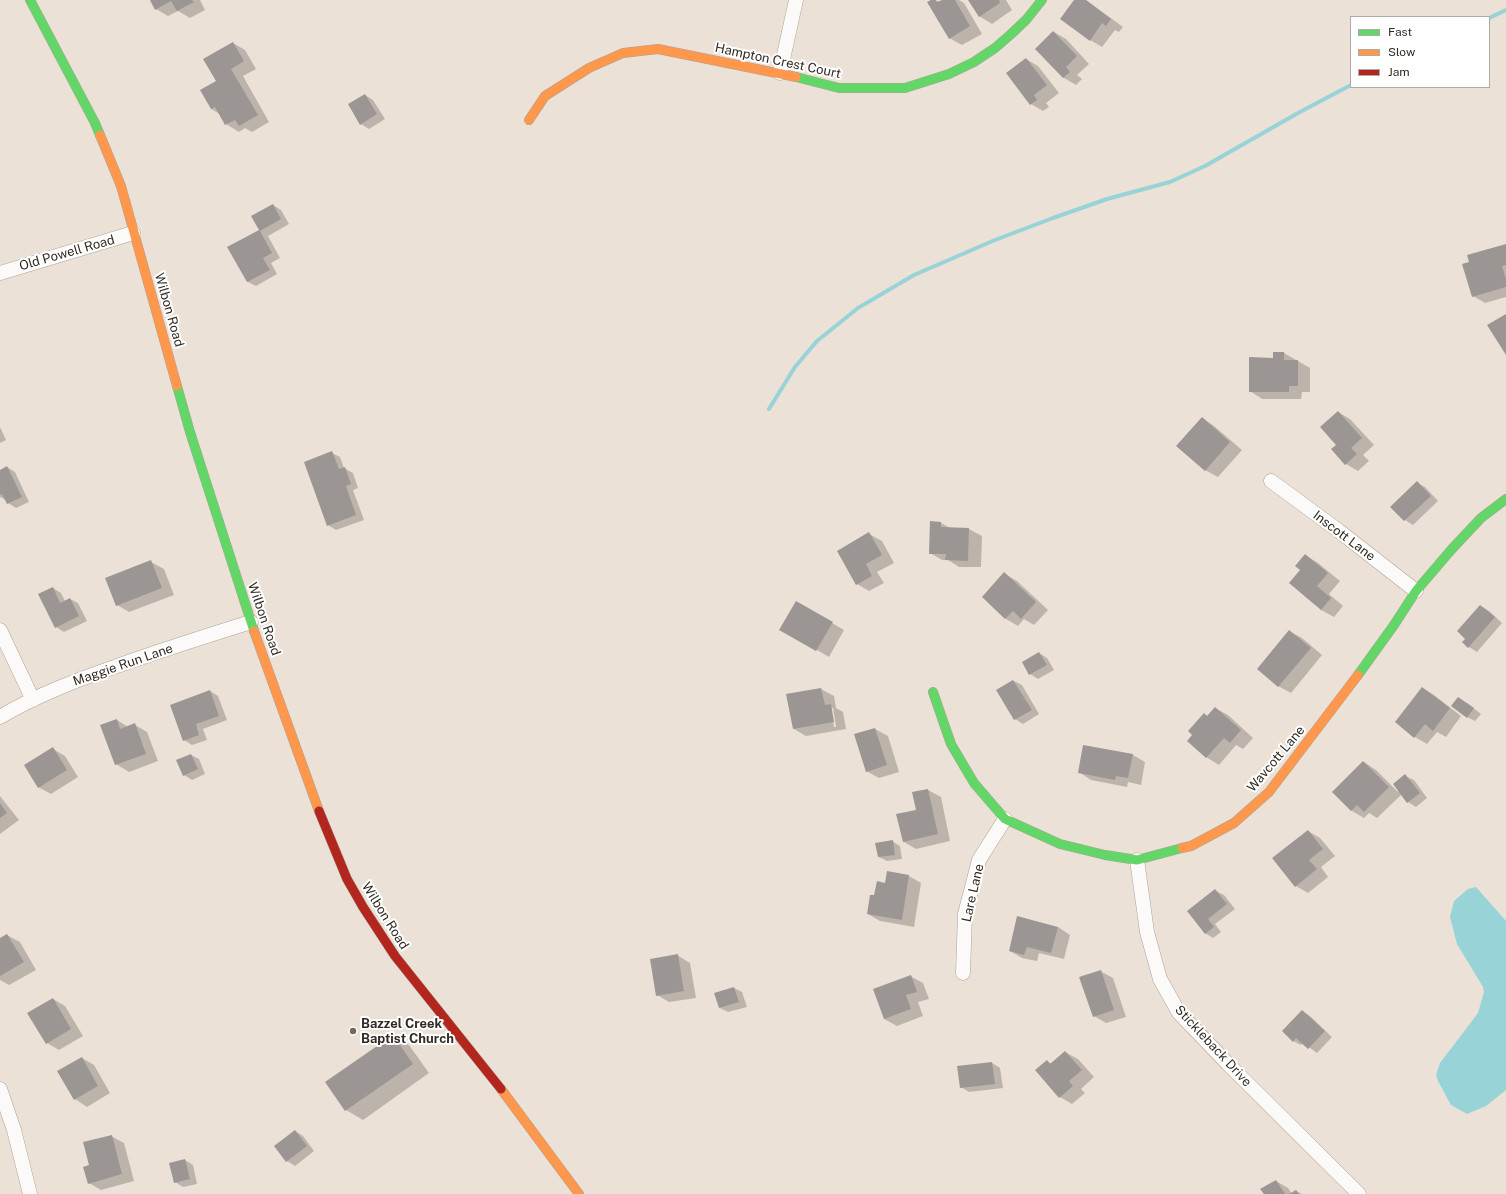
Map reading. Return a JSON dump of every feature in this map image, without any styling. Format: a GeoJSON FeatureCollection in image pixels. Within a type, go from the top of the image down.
{"type":"FeatureCollection","features":[{"type":"Feature","properties":{"kind":"street","name":"Wilbon Road"},"geometry":{"type":"LineString","coordinates":[[30,0],[95,123],[120,186],[190,432],[251,622],[307,780],[347,879],[363,907],[395,956],[505,1094],[579,1194]]}},
{"type":"Feature","properties":{"kind":"street"},"geometry":{"type":"LineString","coordinates":[[780,73],[796,0]]}},
{"type":"Feature","properties":{"kind":"street","name":"Hampton Crest Court"},"geometry":{"type":"LineString","coordinates":[[529,120],[545,96],[589,68],[623,53],[658,49],[780,73],[839,88],[905,88],[949,74],[974,62],[995,48],[1010,35],[1026,20],[1042,0]]}},
{"type":"Feature","properties":{"kind":"street","name":"Old Powell Road"},"geometry":{"type":"LineString","coordinates":[[0,273],[133,233]]}},
{"type":"Feature","properties":{"kind":"street","name":"Inscott Lane"},"geometry":{"type":"LineString","coordinates":[[1271,481],[1339,531],[1416,591]]}},
{"type":"Feature","properties":{"kind":"street","name":"Wavcott Lane"},"geometry":{"type":"LineString","coordinates":[[933,692],[951,744],[974,783],[1005,819],[1060,844],[1137,860],[1192,846],[1234,823],[1269,792],[1347,690],[1394,625],[1416,591],[1450,550],[1481,518],[1506,499]]}},
{"type":"Feature","properties":{"kind":"street","name":"Maggie Run Lane"},"geometry":{"type":"LineString","coordinates":[[0,717],[33,700],[74,682],[146,656],[251,622]]}},
{"type":"Feature","properties":{"kind":"street"},"geometry":{"type":"LineString","coordinates":[[0,630],[33,700]]}},
{"type":"Feature","properties":{"kind":"street","name":"Lare Lane"},"geometry":{"type":"LineString","coordinates":[[963,974],[965,914],[979,860],[1005,819]]}},
{"type":"Feature","properties":{"kind":"street","name":"Stickleback Drive"},"geometry":{"type":"LineString","coordinates":[[1137,860],[1147,932],[1160,979],[1179,1013],[1359,1194]]}},
{"type":"Feature","properties":{"kind":"street"},"geometry":{"type":"LineString","coordinates":[[0,1089],[14,1130],[30,1194]]}},
{"type":"Feature","properties":{"kind":"water"},"geometry":{"type":"Polygon","coordinates":[[[1476,887],[1506,921],[1506,1090],[1486,1106],[1467,1114],[1451,1105],[1436,1075],[1440,1063],[1478,1013],[1484,992],[1483,987],[1457,944],[1450,917],[1454,901],[1468,889],[1476,887]]]}},
{"type":"Feature","properties":{"kind":"building"},"geometry":{"type":"Polygon","coordinates":[[[150,0],[192,0],[194,2],[177,11],[171,1],[155,10],[150,0]]]}},
{"type":"Feature","properties":{"kind":"building"},"geometry":{"type":"Polygon","coordinates":[[[936,0],[937,2],[942,0],[955,0],[970,26],[949,39],[927,2],[936,0]]]}},
{"type":"Feature","properties":{"kind":"building"},"geometry":{"type":"Polygon","coordinates":[[[968,0],[999,0],[1000,3],[979,17],[968,0]]]}},
{"type":"Feature","properties":{"kind":"building"},"geometry":{"type":"Polygon","coordinates":[[[1074,0],[1086,0],[1111,19],[1106,26],[1102,23],[1090,41],[1060,19],[1074,0]]]}},
{"type":"Feature","properties":{"kind":"building"},"geometry":{"type":"Polygon","coordinates":[[[1053,31],[1077,56],[1066,67],[1070,72],[1063,78],[1035,49],[1053,31]]]}},
{"type":"Feature","properties":{"kind":"building"},"geometry":{"type":"Polygon","coordinates":[[[233,42],[244,61],[231,69],[258,115],[239,126],[235,120],[225,125],[215,107],[211,109],[200,90],[216,81],[203,59],[233,42]]]}},
{"type":"Feature","properties":{"kind":"building"},"geometry":{"type":"Polygon","coordinates":[[[1026,58],[1047,85],[1034,95],[1037,100],[1030,105],[1006,73],[1026,58]]]}},
{"type":"Feature","properties":{"kind":"building"},"geometry":{"type":"Polygon","coordinates":[[[365,94],[377,114],[360,125],[348,104],[365,94]]]}},
{"type":"Feature","properties":{"kind":"building"},"geometry":{"type":"Polygon","coordinates":[[[273,204],[281,219],[260,231],[272,253],[263,258],[270,270],[247,282],[227,247],[259,230],[251,216],[273,204]]]}},
{"type":"Feature","properties":{"kind":"building"},"geometry":{"type":"Polygon","coordinates":[[[1506,244],[1506,265],[1502,266],[1506,279],[1506,287],[1472,297],[1462,264],[1469,262],[1467,255],[1506,244]]]}},
{"type":"Feature","properties":{"kind":"building"},"geometry":{"type":"Polygon","coordinates":[[[1506,314],[1506,355],[1487,325],[1506,314]]]}},
{"type":"Feature","properties":{"kind":"building"},"geometry":{"type":"Polygon","coordinates":[[[1273,352],[1284,352],[1284,360],[1298,360],[1298,386],[1289,386],[1289,392],[1249,392],[1249,357],[1273,358],[1273,352]]]}},
{"type":"Feature","properties":{"kind":"building"},"geometry":{"type":"Polygon","coordinates":[[[1338,411],[1362,438],[1351,448],[1357,454],[1345,465],[1331,449],[1336,445],[1320,427],[1338,411]]]}},
{"type":"Feature","properties":{"kind":"building"},"geometry":{"type":"Polygon","coordinates":[[[1202,417],[1230,442],[1205,471],[1176,446],[1202,417]]]}},
{"type":"Feature","properties":{"kind":"building"},"geometry":{"type":"Polygon","coordinates":[[[332,451],[339,469],[345,467],[351,484],[346,486],[356,515],[327,526],[304,462],[332,451]]]}},
{"type":"Feature","properties":{"kind":"building"},"geometry":{"type":"Polygon","coordinates":[[[7,466],[22,497],[7,504],[2,494],[0,495],[0,470],[7,466]]]}},
{"type":"Feature","properties":{"kind":"building"},"geometry":{"type":"Polygon","coordinates":[[[1417,481],[1431,496],[1404,521],[1390,507],[1417,481]]]}},
{"type":"Feature","properties":{"kind":"building"},"geometry":{"type":"Polygon","coordinates":[[[930,521],[941,522],[941,527],[969,528],[968,561],[945,560],[946,554],[929,554],[930,521]]]}},
{"type":"Feature","properties":{"kind":"building"},"geometry":{"type":"Polygon","coordinates":[[[869,532],[882,555],[866,564],[872,576],[856,585],[837,551],[869,532]]]}},
{"type":"Feature","properties":{"kind":"building"},"geometry":{"type":"Polygon","coordinates":[[[1305,554],[1328,573],[1317,586],[1331,598],[1321,610],[1289,583],[1300,570],[1295,566],[1305,554]]]}},
{"type":"Feature","properties":{"kind":"building"},"geometry":{"type":"Polygon","coordinates":[[[151,560],[162,588],[116,606],[105,578],[151,560]]]}},
{"type":"Feature","properties":{"kind":"building"},"geometry":{"type":"Polygon","coordinates":[[[1004,572],[1036,602],[1021,619],[1013,611],[1005,619],[982,597],[1004,572]]]}},
{"type":"Feature","properties":{"kind":"building"},"geometry":{"type":"Polygon","coordinates":[[[53,587],[60,603],[70,598],[79,616],[55,628],[38,594],[53,587]]]}},
{"type":"Feature","properties":{"kind":"building"},"geometry":{"type":"Polygon","coordinates":[[[796,601],[833,622],[816,651],[779,630],[796,601]]]}},
{"type":"Feature","properties":{"kind":"building"},"geometry":{"type":"Polygon","coordinates":[[[1480,605],[1495,617],[1468,648],[1462,642],[1465,639],[1457,631],[1480,605]]]}},
{"type":"Feature","properties":{"kind":"building"},"geometry":{"type":"Polygon","coordinates":[[[1289,630],[1311,648],[1278,687],[1257,669],[1289,630]]]}},
{"type":"Feature","properties":{"kind":"building"},"geometry":{"type":"Polygon","coordinates":[[[1039,652],[1047,665],[1029,675],[1022,662],[1039,652]]]}},
{"type":"Feature","properties":{"kind":"building"},"geometry":{"type":"Polygon","coordinates":[[[1013,680],[1032,710],[1014,720],[996,690],[1013,680]]]}},
{"type":"Feature","properties":{"kind":"building"},"geometry":{"type":"Polygon","coordinates":[[[1422,687],[1450,708],[1433,731],[1425,724],[1414,738],[1395,722],[1422,687]]]}},
{"type":"Feature","properties":{"kind":"building"},"geometry":{"type":"Polygon","coordinates":[[[821,688],[825,705],[831,704],[834,722],[793,729],[786,694],[821,688]]]}},
{"type":"Feature","properties":{"kind":"building"},"geometry":{"type":"Polygon","coordinates":[[[210,690],[219,716],[196,724],[199,735],[183,741],[170,705],[210,690]]]}},
{"type":"Feature","properties":{"kind":"building"},"geometry":{"type":"Polygon","coordinates":[[[1458,697],[1474,708],[1467,718],[1451,706],[1458,697]]]}},
{"type":"Feature","properties":{"kind":"building"},"geometry":{"type":"Polygon","coordinates":[[[1215,707],[1241,730],[1230,743],[1224,738],[1206,758],[1187,741],[1192,735],[1188,731],[1204,713],[1207,716],[1215,707]]]}},
{"type":"Feature","properties":{"kind":"building"},"geometry":{"type":"Polygon","coordinates":[[[117,719],[120,729],[135,723],[146,754],[115,765],[100,725],[117,719]]]}},
{"type":"Feature","properties":{"kind":"building"},"geometry":{"type":"Polygon","coordinates":[[[875,728],[887,765],[866,772],[854,734],[875,728]]]}},
{"type":"Feature","properties":{"kind":"building"},"geometry":{"type":"Polygon","coordinates":[[[1083,745],[1133,754],[1128,778],[1116,776],[1115,780],[1078,773],[1083,745]]]}},
{"type":"Feature","properties":{"kind":"building"},"geometry":{"type":"Polygon","coordinates":[[[53,747],[67,770],[38,788],[24,765],[53,747]]]}},
{"type":"Feature","properties":{"kind":"building"},"geometry":{"type":"Polygon","coordinates":[[[191,754],[198,769],[183,776],[176,760],[191,754]]]}},
{"type":"Feature","properties":{"kind":"building"},"geometry":{"type":"Polygon","coordinates":[[[1363,761],[1389,787],[1364,812],[1357,805],[1351,811],[1332,792],[1363,761]]]}},
{"type":"Feature","properties":{"kind":"building"},"geometry":{"type":"Polygon","coordinates":[[[1405,774],[1420,793],[1407,803],[1393,784],[1405,774]]]}},
{"type":"Feature","properties":{"kind":"building"},"geometry":{"type":"Polygon","coordinates":[[[928,789],[938,834],[903,842],[896,814],[916,810],[912,792],[928,789]]]}},
{"type":"Feature","properties":{"kind":"building"},"geometry":{"type":"Polygon","coordinates":[[[0,803],[7,813],[0,818],[0,803]]]}},
{"type":"Feature","properties":{"kind":"building"},"geometry":{"type":"Polygon","coordinates":[[[1308,830],[1323,849],[1309,860],[1317,869],[1295,887],[1272,858],[1308,830]]]}},
{"type":"Feature","properties":{"kind":"building"},"geometry":{"type":"Polygon","coordinates":[[[893,840],[895,855],[878,857],[875,843],[893,840]]]}},
{"type":"Feature","properties":{"kind":"building"},"geometry":{"type":"Polygon","coordinates":[[[887,871],[909,875],[902,920],[867,914],[870,895],[874,895],[877,881],[885,883],[887,871]]]}},
{"type":"Feature","properties":{"kind":"building"},"geometry":{"type":"Polygon","coordinates":[[[1215,889],[1227,904],[1208,919],[1214,927],[1205,934],[1187,911],[1215,889]]]}},
{"type":"Feature","properties":{"kind":"building"},"geometry":{"type":"Polygon","coordinates":[[[1017,916],[1058,927],[1051,953],[1027,947],[1024,955],[1009,951],[1017,916]]]}},
{"type":"Feature","properties":{"kind":"building"},"geometry":{"type":"Polygon","coordinates":[[[7,934],[24,962],[0,976],[0,938],[7,934]]]}},
{"type":"Feature","properties":{"kind":"building"},"geometry":{"type":"Polygon","coordinates":[[[678,954],[684,991],[656,996],[650,959],[678,954]]]}},
{"type":"Feature","properties":{"kind":"building"},"geometry":{"type":"Polygon","coordinates":[[[1101,970],[1114,1010],[1093,1017],[1079,977],[1101,970]]]}},
{"type":"Feature","properties":{"kind":"building"},"geometry":{"type":"Polygon","coordinates":[[[911,975],[917,992],[906,995],[911,1009],[884,1019],[873,989],[911,975]]]}},
{"type":"Feature","properties":{"kind":"building"},"geometry":{"type":"Polygon","coordinates":[[[734,987],[739,1002],[719,1008],[714,993],[734,987]]]}},
{"type":"Feature","properties":{"kind":"building"},"geometry":{"type":"Polygon","coordinates":[[[53,998],[71,1029],[46,1044],[27,1013],[53,998]]]}},
{"type":"Feature","properties":{"kind":"building"},"geometry":{"type":"Polygon","coordinates":[[[1302,1010],[1325,1031],[1308,1049],[1296,1038],[1293,1042],[1282,1031],[1302,1010]]]}},
{"type":"Feature","properties":{"kind":"building"},"geometry":{"type":"Polygon","coordinates":[[[393,1035],[413,1064],[345,1111],[325,1082],[393,1035]]]}},
{"type":"Feature","properties":{"kind":"building"},"geometry":{"type":"Polygon","coordinates":[[[1065,1051],[1082,1070],[1069,1081],[1073,1086],[1059,1098],[1035,1070],[1047,1060],[1050,1064],[1065,1051]]]}},
{"type":"Feature","properties":{"kind":"building"},"geometry":{"type":"Polygon","coordinates":[[[82,1057],[98,1086],[74,1100],[57,1071],[82,1057]]]}},
{"type":"Feature","properties":{"kind":"building"},"geometry":{"type":"Polygon","coordinates":[[[992,1062],[995,1084],[960,1088],[957,1066],[992,1062]]]}},
{"type":"Feature","properties":{"kind":"building"},"geometry":{"type":"Polygon","coordinates":[[[295,1130],[307,1146],[286,1162],[274,1146],[295,1130]]]}},
{"type":"Feature","properties":{"kind":"building"},"geometry":{"type":"Polygon","coordinates":[[[112,1135],[122,1174],[88,1184],[83,1167],[89,1165],[83,1142],[112,1135]]]}},
{"type":"Feature","properties":{"kind":"building"},"geometry":{"type":"Polygon","coordinates":[[[185,1159],[190,1179],[174,1183],[169,1163],[185,1159]]]}},
{"type":"Feature","properties":{"kind":"building"},"geometry":{"type":"Polygon","coordinates":[[[1276,1180],[1285,1194],[1264,1194],[1260,1189],[1276,1180]]]}},
{"type":"Feature","properties":{"kind":"building"},"geometry":{"type":"Polygon","coordinates":[[[1296,1190],[1299,1194],[1289,1194],[1296,1190]]]}},
{"type":"Feature","properties":{"kind":"waterway"},"geometry":{"type":"LineString","coordinates":[[1490,18],[1506,10]]}},
{"type":"Feature","properties":{"kind":"waterway"},"geometry":{"type":"LineString","coordinates":[[769,409],[795,367],[817,341],[858,308],[914,275],[995,240],[1053,218],[1107,199],[1170,182],[1205,166],[1298,113],[1350,86]]}},
{"type":"Feature","properties":{"kind":"traffic: fast"},"geometry":{"type":"LineString","coordinates":[[30,0],[100,135]]}},
{"type":"Feature","properties":{"kind":"traffic: fast"},"geometry":{"type":"LineString","coordinates":[[796,77],[839,88],[905,88],[949,74],[974,62],[995,48],[1010,35],[1026,20],[1042,0]]}},
{"type":"Feature","properties":{"kind":"traffic: fast"},"geometry":{"type":"LineString","coordinates":[[177,386],[190,432],[254,631]]}},
{"type":"Feature","properties":{"kind":"traffic: fast"},"geometry":{"type":"LineString","coordinates":[[1358,675],[1394,625],[1416,591],[1481,518],[1506,499]]}},
{"type":"Feature","properties":{"kind":"traffic: fast"},"geometry":{"type":"LineString","coordinates":[[933,692],[951,744],[974,783],[1005,819],[1060,844],[1105,855],[1137,860],[1182,848]]}},
{"type":"Feature","properties":{"kind":"traffic: slow"},"geometry":{"type":"LineString","coordinates":[[529,120],[545,96],[589,68],[623,53],[658,49],[796,77]]}},
{"type":"Feature","properties":{"kind":"traffic: slow"},"geometry":{"type":"LineString","coordinates":[[100,135],[121,186],[177,386]]}},
{"type":"Feature","properties":{"kind":"traffic: slow"},"geometry":{"type":"LineString","coordinates":[[254,631],[319,811]]}},
{"type":"Feature","properties":{"kind":"traffic: slow"},"geometry":{"type":"LineString","coordinates":[[1182,848],[1191,846],[1234,823],[1269,792],[1358,675]]}},
{"type":"Feature","properties":{"kind":"traffic: slow"},"geometry":{"type":"LineString","coordinates":[[501,1089],[579,1194]]}},
{"type":"Feature","properties":{"kind":"traffic: jam"},"geometry":{"type":"LineString","coordinates":[[319,811],[347,879],[363,907],[395,956],[501,1089]]}},
{"type":"Feature","properties":{"kind":"place","name":"Bazzel Creek Baptist Church"},"geometry":{"type":"Point","coordinates":[353,1031]}}]}
